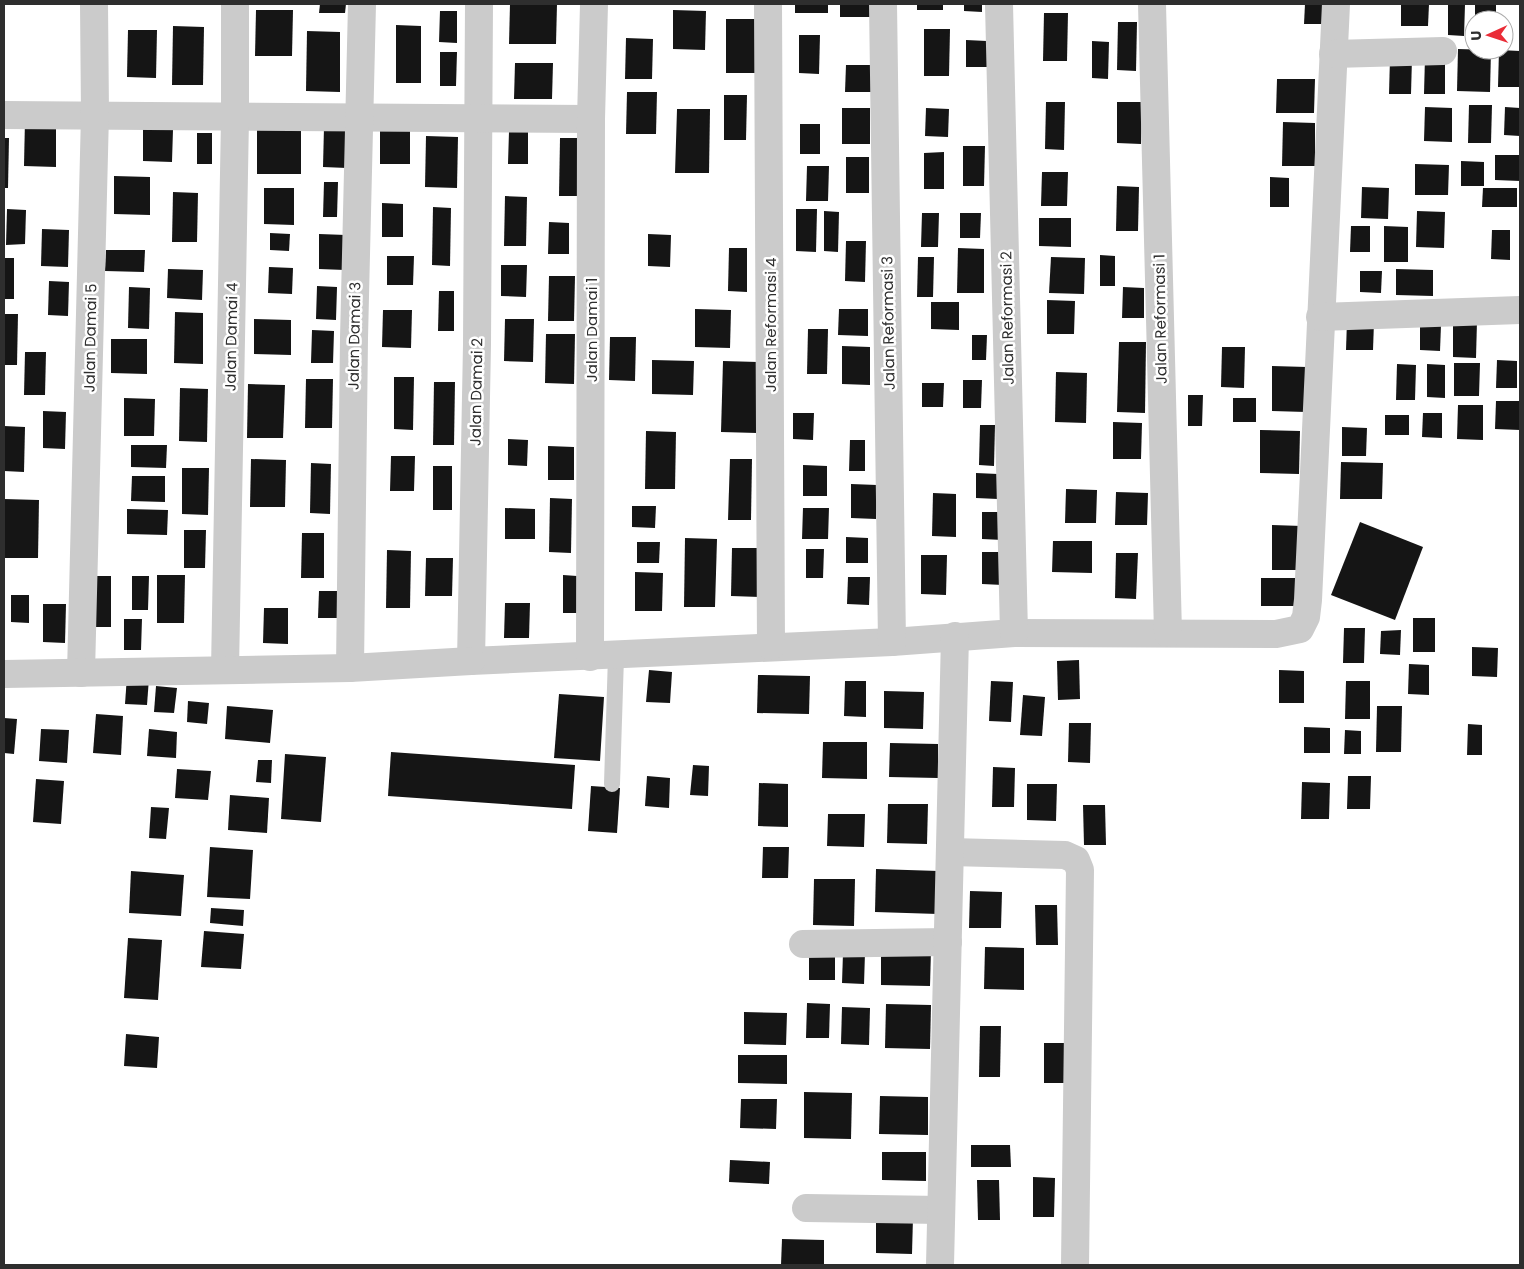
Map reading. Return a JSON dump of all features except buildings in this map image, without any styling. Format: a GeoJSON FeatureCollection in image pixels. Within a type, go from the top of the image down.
{"type":"FeatureCollection","features":[{"type":"Feature","properties":{"kind":"street","name":"Jalan Damai 5"},"geometry":{"type":"LineString","coordinates":[[81,673],[95,114],[94,4]]}},
{"type":"Feature","properties":{"kind":"street","name":"Jalan Damai 4"},"geometry":{"type":"LineString","coordinates":[[225,670],[235,118],[235,4]]}},
{"type":"Feature","properties":{"kind":"street","name":"Jalan Damai 3"},"geometry":{"type":"LineString","coordinates":[[350,668],[354,338],[361,118],[362,4]]}},
{"type":"Feature","properties":{"kind":"street","name":"Jalan Damai 2"},"geometry":{"type":"LineString","coordinates":[[471,661],[477,354],[479,4]]}},
{"type":"Feature","properties":{"kind":"street","name":"Jalan Damai 1"},"geometry":{"type":"LineString","coordinates":[[594,4],[591,119],[603,656]]}},
{"type":"Feature","properties":{"kind":"street","name":"Jalan Reformasi 4"},"geometry":{"type":"LineString","coordinates":[[768,4],[771,646]]}},
{"type":"Feature","properties":{"kind":"street","name":"Jalan Reformasi 3"},"geometry":{"type":"LineString","coordinates":[[883,4],[892,642]]}},
{"type":"Feature","properties":{"kind":"street","name":"Jalan Reformasi 2"},"geometry":{"type":"LineString","coordinates":[[999,4],[1014,633]]}},
{"type":"Feature","properties":{"kind":"street","name":"Jalan Reformasi 1"},"geometry":{"type":"LineString","coordinates":[[1152,4],[1168,633]]}},
{"type":"Feature","properties":{"kind":"street"},"geometry":{"type":"LineString","coordinates":[[4,674],[350,668],[771,646],[892,642],[1014,633],[1276,634],[1293,632],[1300,629],[1306,617],[1308,600],[1336,4]]}},
{"type":"Feature","properties":{"kind":"street"},"geometry":{"type":"LineString","coordinates":[[1333,54],[1443,51]]}},
{"type":"Feature","properties":{"kind":"street"},"geometry":{"type":"LineString","coordinates":[[4,115],[95,114],[235,118],[591,119]]}},
{"type":"Feature","properties":{"kind":"street"},"geometry":{"type":"LineString","coordinates":[[1320,317],[1520,310]]}},
{"type":"Feature","properties":{"kind":"street"},"geometry":{"type":"LineString","coordinates":[[940,1265],[955,636]]}},
{"type":"Feature","properties":{"kind":"street"},"geometry":{"type":"LineString","coordinates":[[950,852],[1065,855],[1076,860],[1080,870],[1075,1265]]}},
{"type":"Feature","properties":{"kind":"street"},"geometry":{"type":"LineString","coordinates":[[802,944],[948,942]]}},
{"type":"Feature","properties":{"kind":"street"},"geometry":{"type":"LineString","coordinates":[[806,1208],[941,1210]]}},
{"type":"Feature","properties":{"kind":"lane"},"geometry":{"type":"LineString","coordinates":[[603,656],[612,784]]}}]}
